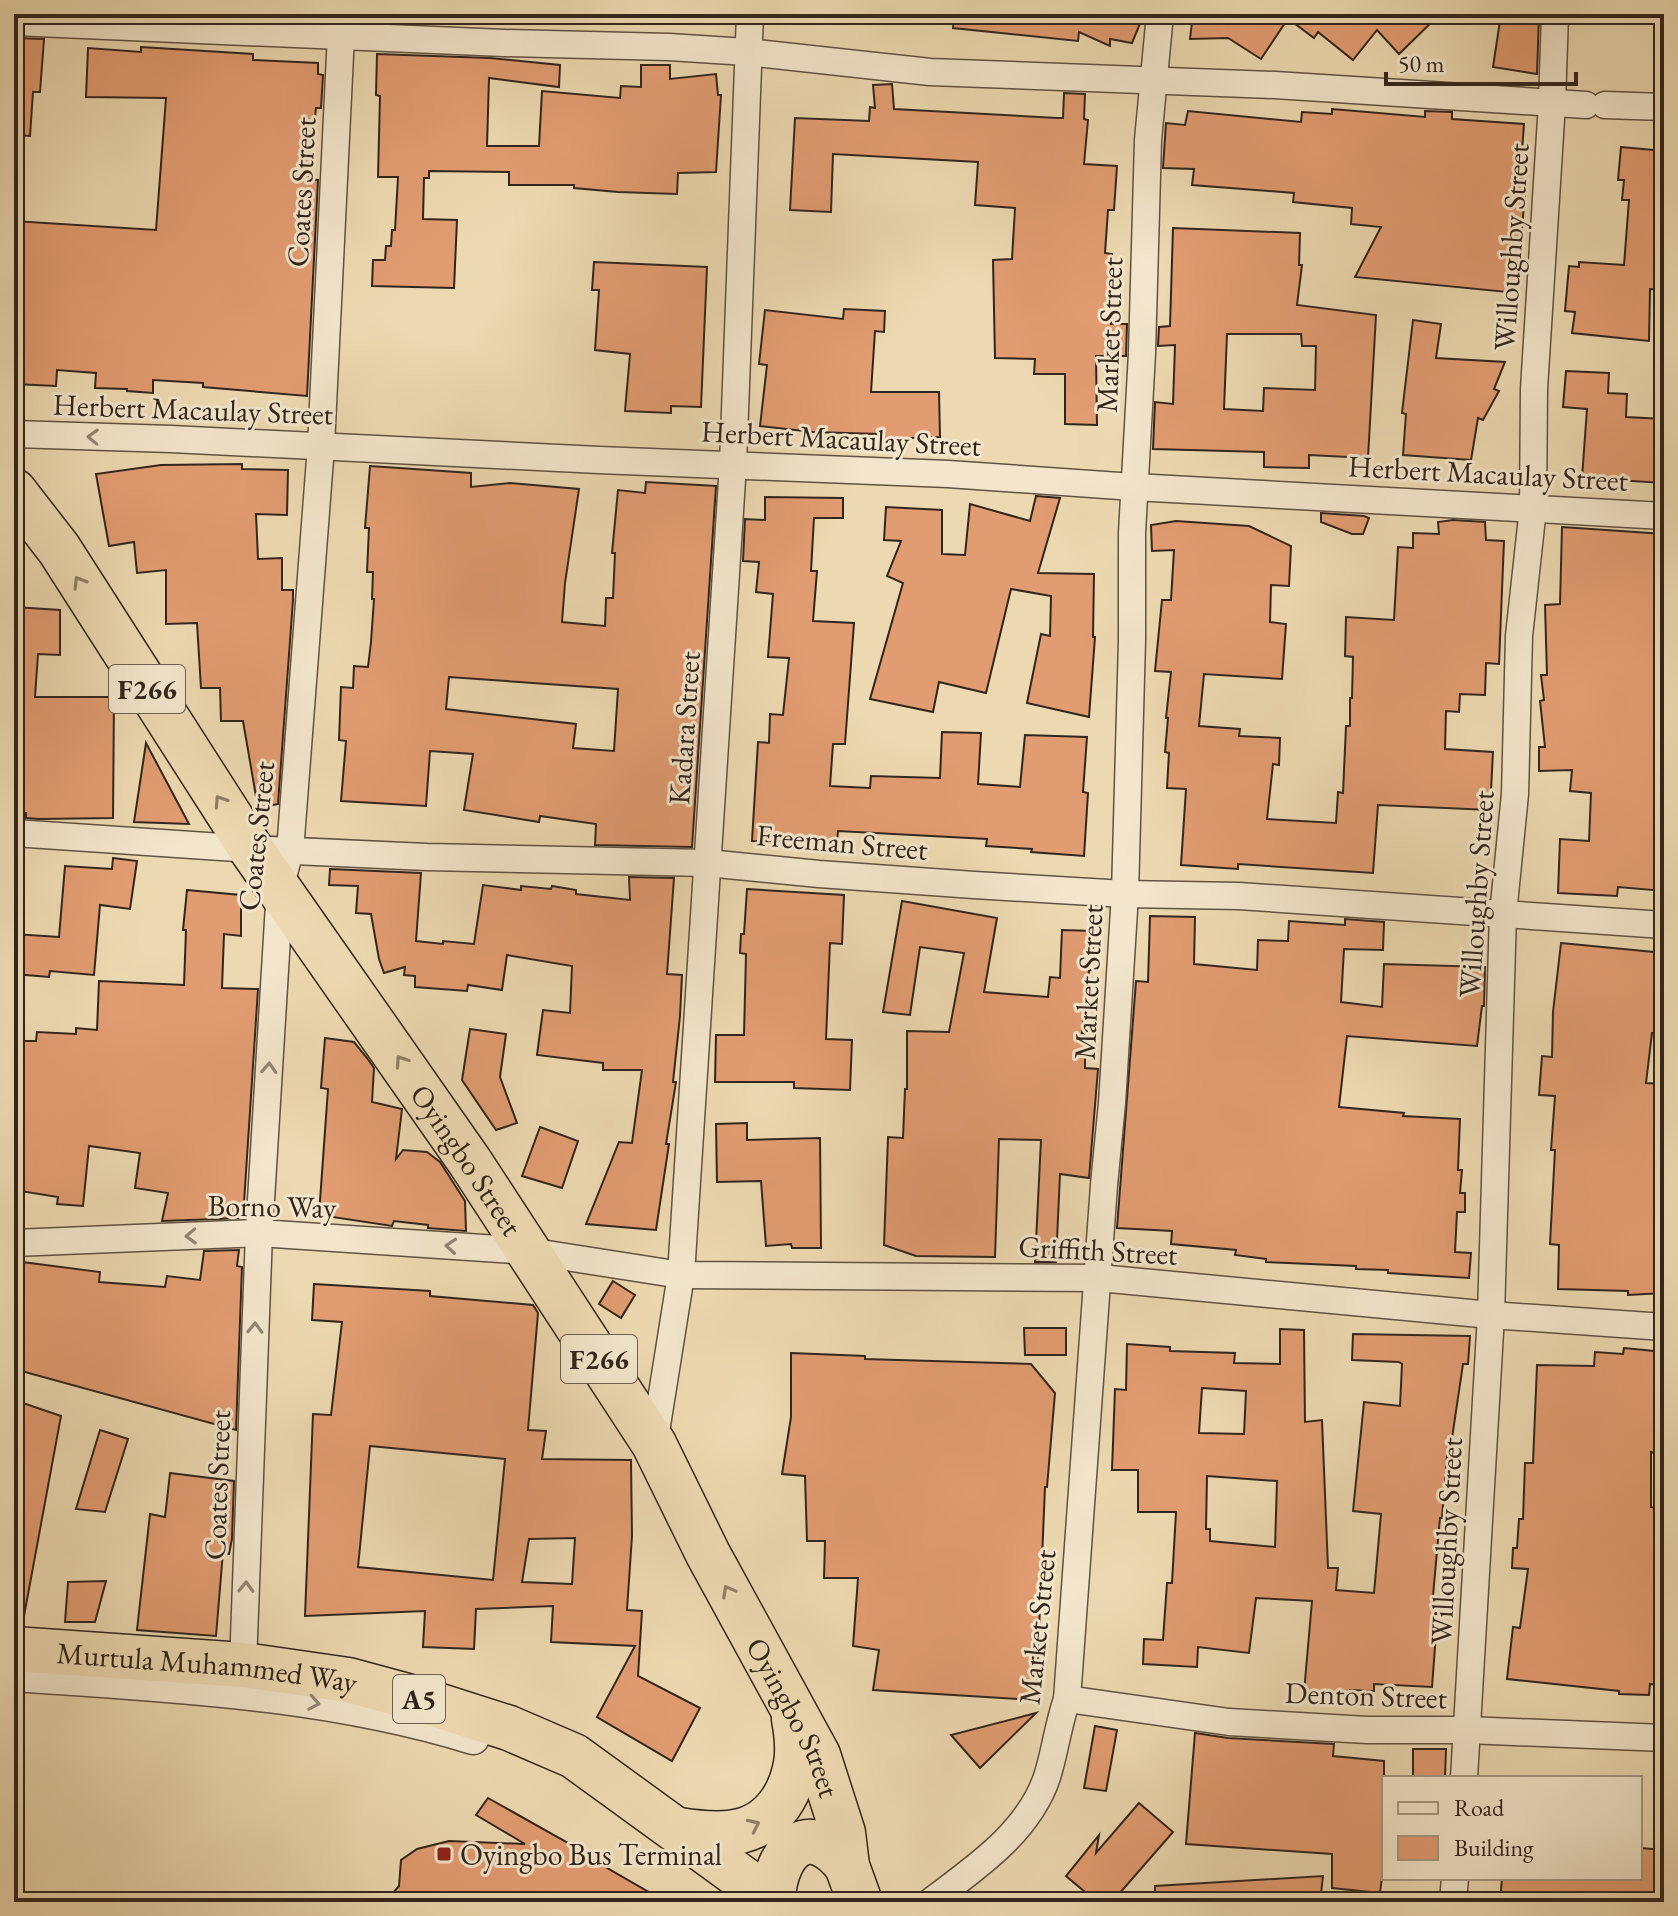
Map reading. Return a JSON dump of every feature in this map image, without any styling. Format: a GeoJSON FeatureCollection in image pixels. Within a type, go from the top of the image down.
{"type":"FeatureCollection","features":[{"type":"Feature","properties":{"kind":"highway","name":"Oyingbo Street"},"geometry":{"type":"LineString","coordinates":[[14,491],[59,549],[274,863],[654,1444],[708,1554],[818,1755],[843,1833],[854,1884]]}},
{"type":"Feature","properties":{"kind":"highway","name":"Murtula Muhammed Way"},"geometry":{"type":"LineString","coordinates":[[14,1649],[243,1665],[348,1680],[509,1728],[574,1756],[774,1900]]}},
{"type":"Feature","properties":{"kind":"highway","name":"F266"},"geometry":{"type":"LineString","coordinates":[[679,1830],[711,1835],[735,1832],[759,1824],[776,1812],[797,1770],[798,1743],[791,1703]]}},
{"type":"Feature","properties":{"kind":"highway"},"geometry":{"type":"LineString","coordinates":[[774,1900],[775,1882],[783,1858],[799,1842],[809,1841],[838,1854],[854,1884]]}},
{"type":"Feature","properties":{"kind":"street","name":"Kadara Street"},"geometry":{"type":"LineString","coordinates":[[654,1444],[681,1275],[733,464],[750,14]]}},
{"type":"Feature","properties":{"kind":"street","name":"Market Street"},"geometry":{"type":"LineString","coordinates":[[930,1902],[996,1851],[1028,1816],[1046,1778],[1056,1731],[1067,1699],[1125,894],[1134,487],[1142,353],[1148,140],[1160,14]]}},
{"type":"Feature","properties":{"kind":"street","name":"Willoughby Street"},"geometry":{"type":"LineString","coordinates":[[1464,1776],[1491,1315],[1503,914],[1515,794],[1519,636],[1533,508],[1534,389],[1555,14]]}},
{"type":"Feature","properties":{"kind":"street"},"geometry":{"type":"LineString","coordinates":[[14,22],[341,24],[747,52],[930,72],[1154,79],[1664,107]]}},
{"type":"Feature","properties":{"kind":"street","name":"Coates Street"},"geometry":{"type":"LineString","coordinates":[[243,1665],[274,863],[321,446],[341,24]]}},
{"type":"Feature","properties":{"kind":"street","name":"Herbert Macaulay Street"},"geometry":{"type":"LineString","coordinates":[[14,434],[948,474],[1664,516]]}},
{"type":"Feature","properties":{"kind":"street","name":"Freeman Street"},"geometry":{"type":"LineString","coordinates":[[14,833],[274,863],[427,857],[707,863],[835,875],[1125,894],[1239,896],[1664,925]]}},
{"type":"Feature","properties":{"kind":"street","name":"Borno Way"},"geometry":{"type":"LineString","coordinates":[[14,1243],[259,1233],[528,1251]]}},
{"type":"Feature","properties":{"kind":"street","name":"Griffith Street"},"geometry":{"type":"LineString","coordinates":[[528,1251],[681,1275],[1099,1278],[1491,1315],[1664,1327]]}},
{"type":"Feature","properties":{"kind":"street"},"geometry":{"type":"LineString","coordinates":[[14,1675],[252,1692],[394,1717],[459,1733],[541,1762],[679,1830]]}},
{"type":"Feature","properties":{"kind":"street","name":"Denton Street"},"geometry":{"type":"LineString","coordinates":[[1067,1699],[1229,1722],[1367,1730],[1467,1730],[1664,1738]]}},
{"type":"Feature","properties":{"kind":"street"},"geometry":{"type":"LineString","coordinates":[[1453,1902],[1455,1880]]}},
{"type":"Feature","properties":{"kind":"building"},"geometry":{"type":"Polygon","coordinates":[[[954,14],[1144,14],[1132,43],[1110,39],[1110,46],[1079,32],[1078,41],[953,28],[954,14]]]}},
{"type":"Feature","properties":{"kind":"building"},"geometry":{"type":"Polygon","coordinates":[[[1193,14],[1272,14],[1285,23],[1261,59],[1228,38],[1190,39],[1193,14]]]}},
{"type":"Feature","properties":{"kind":"building"},"geometry":{"type":"Polygon","coordinates":[[[1282,14],[1440,14],[1399,54],[1377,30],[1353,60],[1318,32],[1314,38],[1282,14]]]}},
{"type":"Feature","properties":{"kind":"building"},"geometry":{"type":"Polygon","coordinates":[[[1501,14],[1539,14],[1537,74],[1493,67],[1501,14]]]}},
{"type":"Feature","properties":{"kind":"building"},"geometry":{"type":"Polygon","coordinates":[[[14,38],[44,39],[40,92],[33,92],[30,136],[14,135],[14,38]]]}},
{"type":"Feature","properties":{"kind":"building"},"geometry":{"type":"Polygon","coordinates":[[[141,47],[253,54],[253,60],[318,63],[318,74],[323,75],[321,108],[316,108],[309,179],[318,180],[307,396],[153,380],[153,393],[95,388],[96,373],[57,370],[56,386],[14,384],[14,221],[156,230],[166,98],[86,97],[88,48],[141,52],[141,47]]]}},
{"type":"Feature","properties":{"kind":"building"},"geometry":{"type":"Polygon","coordinates":[[[377,54],[490,58],[560,65],[559,87],[489,78],[487,146],[539,146],[542,91],[620,98],[621,86],[641,87],[641,65],[670,65],[670,79],[716,74],[718,95],[721,95],[716,172],[678,173],[677,194],[618,192],[574,188],[574,185],[509,185],[509,172],[429,171],[429,178],[424,178],[423,219],[457,220],[454,288],[372,286],[373,260],[385,260],[386,246],[391,246],[392,230],[395,230],[398,177],[378,177],[380,96],[376,95],[377,54]]]}},
{"type":"Feature","properties":{"kind":"building"},"geometry":{"type":"Polygon","coordinates":[[[892,84],[894,109],[1057,118],[1063,118],[1064,93],[1085,94],[1084,119],[1088,120],[1084,164],[1117,166],[1114,210],[1108,210],[1105,253],[1112,254],[1111,324],[1127,324],[1126,356],[1096,356],[1097,425],[1065,424],[1065,374],[1034,374],[1035,359],[995,358],[993,260],[1012,259],[1015,208],[975,205],[978,162],[833,154],[831,212],[790,210],[795,118],[869,121],[870,107],[875,108],[873,85],[892,84]]]}},
{"type":"Feature","properties":{"kind":"building"},"geometry":{"type":"Polygon","coordinates":[[[1332,109],[1425,117],[1425,111],[1452,112],[1452,119],[1524,124],[1520,179],[1526,179],[1517,293],[1355,277],[1381,227],[1351,224],[1352,208],[1293,202],[1294,193],[1192,185],[1194,169],[1163,168],[1166,123],[1185,125],[1188,111],[1301,122],[1302,112],[1332,114],[1332,109]]]}},
{"type":"Feature","properties":{"kind":"building"},"geometry":{"type":"Polygon","coordinates":[[[1621,147],[1664,151],[1664,290],[1650,289],[1649,341],[1572,333],[1575,312],[1565,311],[1569,266],[1579,267],[1579,262],[1624,265],[1629,200],[1622,200],[1624,180],[1618,180],[1621,147]]]}},
{"type":"Feature","properties":{"kind":"building"},"geometry":{"type":"Polygon","coordinates":[[[1173,228],[1300,233],[1299,265],[1302,265],[1297,305],[1376,315],[1368,458],[1309,455],[1309,468],[1264,467],[1264,452],[1153,449],[1155,402],[1173,404],[1175,345],[1158,346],[1159,327],[1170,326],[1173,228]],[[1227,334],[1224,409],[1263,411],[1264,388],[1315,390],[1316,346],[1302,346],[1301,334],[1227,334]]]}},
{"type":"Feature","properties":{"kind":"building"},"geometry":{"type":"Polygon","coordinates":[[[594,262],[707,267],[701,407],[671,406],[671,413],[625,411],[630,354],[595,350],[599,290],[592,290],[594,262]]]}},
{"type":"Feature","properties":{"kind":"building"},"geometry":{"type":"Polygon","coordinates":[[[844,309],[885,311],[884,332],[875,331],[871,392],[939,392],[940,437],[878,439],[878,434],[813,432],[760,426],[767,365],[759,364],[765,310],[843,319],[844,309]]]}},
{"type":"Feature","properties":{"kind":"building"},"geometry":{"type":"Polygon","coordinates":[[[1413,320],[1441,324],[1436,358],[1505,362],[1494,389],[1499,391],[1483,420],[1478,418],[1471,460],[1403,455],[1406,414],[1402,413],[1413,320]]]}},
{"type":"Feature","properties":{"kind":"building"},"geometry":{"type":"Polygon","coordinates":[[[1566,371],[1609,373],[1608,393],[1627,394],[1626,417],[1664,419],[1664,483],[1582,478],[1587,409],[1563,407],[1566,371]]]}},
{"type":"Feature","properties":{"kind":"building"},"geometry":{"type":"Polygon","coordinates":[[[242,464],[242,469],[288,470],[287,515],[256,514],[258,559],[282,558],[282,590],[293,590],[278,804],[258,808],[243,721],[221,721],[220,688],[201,688],[197,623],[166,624],[166,570],[137,573],[134,542],[109,546],[96,474],[161,465],[242,464]]]}},
{"type":"Feature","properties":{"kind":"building"},"geometry":{"type":"Polygon","coordinates":[[[370,466],[471,473],[471,487],[510,483],[579,489],[562,622],[605,626],[606,598],[613,598],[615,553],[612,553],[618,490],[645,493],[646,482],[716,486],[692,847],[595,845],[596,824],[540,816],[539,822],[464,810],[473,754],[430,751],[426,806],[341,801],[346,741],[339,740],[341,687],[353,688],[354,666],[368,667],[371,642],[373,572],[367,572],[369,528],[365,528],[370,466]],[[449,677],[446,709],[576,724],[573,748],[614,751],[618,689],[449,677]]]}},
{"type":"Feature","properties":{"kind":"building"},"geometry":{"type":"Polygon","coordinates":[[[1036,496],[1060,498],[1038,573],[1094,574],[1095,637],[1089,717],[1027,703],[1041,634],[1050,636],[1051,596],[1011,589],[986,693],[939,682],[933,712],[870,699],[903,583],[887,576],[901,541],[884,540],[886,507],[942,510],[942,554],[965,555],[970,504],[1030,521],[1036,496]]]}},
{"type":"Feature","properties":{"kind":"building"},"geometry":{"type":"Polygon","coordinates":[[[765,497],[843,498],[843,518],[814,518],[811,571],[817,571],[813,621],[854,623],[845,744],[833,744],[830,786],[870,788],[871,776],[940,778],[942,732],[981,733],[978,784],[1020,787],[1025,735],[1087,737],[1083,792],[1088,793],[1084,856],[986,846],[987,839],[838,831],[837,842],[752,841],[758,742],[769,743],[770,714],[783,715],[789,658],[768,657],[773,594],[756,592],[759,562],[743,561],[745,519],[765,520],[765,497]]]}},
{"type":"Feature","properties":{"kind":"building"},"geometry":{"type":"Polygon","coordinates":[[[1321,513],[1369,518],[1363,534],[1352,534],[1321,522],[1321,513]]]}},
{"type":"Feature","properties":{"kind":"building"},"geometry":{"type":"Polygon","coordinates":[[[1176,521],[1249,526],[1291,546],[1289,586],[1271,585],[1270,622],[1286,624],[1282,679],[1204,674],[1199,726],[1240,729],[1239,736],[1280,738],[1279,765],[1273,764],[1267,819],[1336,823],[1338,792],[1343,793],[1346,726],[1350,726],[1352,698],[1353,657],[1345,656],[1346,617],[1394,620],[1398,547],[1413,548],[1413,533],[1439,534],[1438,522],[1485,522],[1486,540],[1504,541],[1499,664],[1486,663],[1485,695],[1460,694],[1459,712],[1446,711],[1445,749],[1493,752],[1490,810],[1378,805],[1373,873],[1238,864],[1238,869],[1181,865],[1186,789],[1167,788],[1169,753],[1165,752],[1171,672],[1155,671],[1162,600],[1171,600],[1174,550],[1152,551],[1151,525],[1176,521]]]}},
{"type":"Feature","properties":{"kind":"building"},"geometry":{"type":"Polygon","coordinates":[[[1562,527],[1664,534],[1664,891],[1618,887],[1617,896],[1558,893],[1560,839],[1589,841],[1591,793],[1570,791],[1572,770],[1539,771],[1539,747],[1545,747],[1540,701],[1544,700],[1541,675],[1547,675],[1545,605],[1560,604],[1562,527]]]}},
{"type":"Feature","properties":{"kind":"building"},"geometry":{"type":"Polygon","coordinates":[[[14,607],[60,610],[60,655],[38,654],[35,697],[114,697],[113,818],[39,819],[26,818],[26,813],[14,813],[14,607]]]}},
{"type":"Feature","properties":{"kind":"building"},"geometry":{"type":"Polygon","coordinates":[[[146,743],[189,824],[134,822],[146,743]]]}},
{"type":"Feature","properties":{"kind":"building"},"geometry":{"type":"Polygon","coordinates":[[[113,858],[137,861],[130,909],[100,905],[94,975],[50,971],[49,977],[14,974],[14,934],[59,937],[65,866],[112,869],[113,858]]]}},
{"type":"Feature","properties":{"kind":"building"},"geometry":{"type":"Polygon","coordinates":[[[330,869],[421,873],[416,941],[443,944],[443,941],[474,944],[483,885],[521,890],[521,886],[551,889],[552,886],[576,890],[576,894],[630,900],[629,877],[674,878],[667,974],[682,975],[680,1016],[673,1082],[676,1082],[656,1230],[586,1224],[619,1142],[632,1143],[642,1070],[603,1070],[603,1063],[537,1055],[543,1010],[570,1013],[572,966],[507,955],[502,990],[468,985],[467,991],[415,987],[415,976],[404,975],[405,967],[384,973],[371,914],[356,913],[358,886],[329,885],[330,869]]]}},
{"type":"Feature","properties":{"kind":"building"},"geometry":{"type":"Polygon","coordinates":[[[747,889],[844,895],[842,944],[830,943],[826,1039],[852,1040],[850,1090],[794,1088],[794,1082],[715,1082],[716,1035],[744,1035],[746,954],[740,953],[747,889]]]}},
{"type":"Feature","properties":{"kind":"building"},"geometry":{"type":"Polygon","coordinates":[[[187,890],[241,895],[241,936],[224,934],[222,988],[258,989],[243,1218],[162,1221],[168,1193],[135,1188],[140,1153],[89,1146],[83,1206],[57,1204],[58,1197],[14,1190],[14,1041],[36,1041],[37,1032],[76,1034],[76,1028],[97,1030],[99,981],[184,985],[186,930],[183,930],[187,890]]]}},
{"type":"Feature","properties":{"kind":"building"},"geometry":{"type":"Polygon","coordinates":[[[902,901],[997,918],[984,992],[1048,997],[1050,977],[1060,978],[1062,930],[1094,931],[1092,970],[1089,970],[1082,1033],[1085,1033],[1085,1068],[1098,1069],[1089,1178],[1060,1174],[1056,1262],[1035,1262],[1041,1140],[999,1139],[995,1257],[916,1256],[884,1245],[888,1137],[903,1138],[907,1031],[949,1032],[964,953],[920,947],[910,1015],[883,1012],[902,901]]]}},
{"type":"Feature","properties":{"kind":"building"},"geometry":{"type":"Polygon","coordinates":[[[1150,916],[1195,917],[1194,964],[1257,970],[1258,940],[1288,941],[1289,921],[1345,925],[1345,919],[1384,922],[1383,950],[1344,949],[1341,1002],[1382,1007],[1384,964],[1485,967],[1484,1006],[1477,1046],[1347,1036],[1339,1107],[1404,1113],[1403,1116],[1460,1119],[1458,1170],[1462,1170],[1460,1193],[1465,1193],[1465,1212],[1457,1212],[1455,1252],[1471,1253],[1469,1278],[1388,1273],[1388,1270],[1356,1269],[1356,1266],[1266,1262],[1266,1259],[1235,1255],[1236,1250],[1171,1244],[1172,1231],[1117,1228],[1136,981],[1148,982],[1150,916]]]}},
{"type":"Feature","properties":{"kind":"building"},"geometry":{"type":"Polygon","coordinates":[[[1561,943],[1664,953],[1664,1002],[1661,1001],[1658,1033],[1652,1033],[1646,1083],[1664,1084],[1664,1293],[1628,1295],[1628,1291],[1558,1289],[1559,1245],[1550,1244],[1555,1096],[1539,1095],[1542,1056],[1552,1057],[1553,1012],[1561,943]]]}},
{"type":"Feature","properties":{"kind":"building"},"geometry":{"type":"Polygon","coordinates":[[[470,1029],[506,1034],[500,1077],[517,1123],[496,1130],[462,1080],[470,1029]]]}},
{"type":"Feature","properties":{"kind":"building"},"geometry":{"type":"Polygon","coordinates":[[[325,1038],[354,1042],[367,1058],[374,1068],[372,1102],[402,1109],[396,1159],[403,1150],[427,1152],[440,1162],[465,1201],[466,1231],[394,1221],[392,1226],[319,1215],[328,1089],[321,1088],[325,1038]]]}},
{"type":"Feature","properties":{"kind":"building"},"geometry":{"type":"Polygon","coordinates":[[[747,1123],[747,1140],[820,1138],[821,1248],[792,1248],[791,1244],[766,1246],[761,1181],[717,1182],[716,1124],[747,1123]]]}},
{"type":"Feature","properties":{"kind":"building"},"geometry":{"type":"Polygon","coordinates":[[[540,1127],[578,1141],[562,1188],[522,1176],[540,1127]]]}},
{"type":"Feature","properties":{"kind":"building"},"geometry":{"type":"Polygon","coordinates":[[[239,1250],[237,1266],[242,1267],[236,1430],[14,1369],[14,1261],[100,1272],[99,1282],[165,1287],[167,1276],[200,1280],[204,1251],[239,1250]]]}},
{"type":"Feature","properties":{"kind":"building"},"geometry":{"type":"Polygon","coordinates":[[[613,1281],[635,1295],[621,1318],[599,1304],[613,1281]]]}},
{"type":"Feature","properties":{"kind":"building"},"geometry":{"type":"Polygon","coordinates":[[[314,1284],[430,1291],[430,1296],[533,1305],[538,1313],[528,1430],[546,1431],[542,1459],[631,1460],[632,1536],[627,1610],[642,1611],[638,1676],[700,1708],[672,1761],[597,1717],[635,1646],[551,1642],[553,1606],[476,1609],[474,1649],[423,1647],[425,1611],[305,1616],[313,1414],[331,1415],[342,1322],[312,1320],[314,1284]],[[370,1446],[358,1567],[493,1580],[505,1459],[370,1446]],[[575,1538],[529,1539],[522,1582],[572,1584],[575,1538]]]}},
{"type":"Feature","properties":{"kind":"building"},"geometry":{"type":"Polygon","coordinates":[[[1024,1328],[1066,1328],[1066,1355],[1025,1355],[1024,1328]]]}},
{"type":"Feature","properties":{"kind":"building"},"geometry":{"type":"Polygon","coordinates":[[[1280,1329],[1304,1330],[1305,1422],[1322,1420],[1328,1568],[1338,1568],[1336,1590],[1374,1593],[1381,1514],[1353,1511],[1364,1402],[1400,1406],[1402,1364],[1352,1360],[1353,1334],[1470,1336],[1468,1364],[1463,1364],[1451,1445],[1448,1445],[1440,1518],[1432,1607],[1438,1607],[1432,1687],[1374,1684],[1374,1691],[1350,1690],[1350,1695],[1304,1692],[1312,1601],[1256,1598],[1249,1653],[1198,1647],[1197,1667],[1143,1664],[1144,1639],[1163,1640],[1167,1583],[1172,1583],[1176,1512],[1138,1512],[1138,1470],[1112,1470],[1115,1389],[1126,1390],[1127,1344],[1170,1347],[1170,1351],[1235,1353],[1234,1363],[1280,1364],[1280,1329]],[[1202,1388],[1199,1433],[1244,1434],[1246,1391],[1202,1388]],[[1207,1476],[1206,1529],[1210,1529],[1210,1541],[1275,1547],[1277,1481],[1207,1476]]]}},
{"type":"Feature","properties":{"kind":"building"},"geometry":{"type":"Polygon","coordinates":[[[1624,1348],[1664,1352],[1664,1419],[1656,1419],[1654,1453],[1651,1452],[1651,1507],[1664,1508],[1664,1686],[1650,1684],[1649,1695],[1619,1694],[1619,1691],[1507,1679],[1513,1627],[1520,1628],[1528,1569],[1512,1568],[1519,1519],[1523,1519],[1525,1463],[1533,1463],[1537,1365],[1594,1366],[1595,1352],[1623,1354],[1624,1348]]]}},
{"type":"Feature","properties":{"kind":"building"},"geometry":{"type":"Polygon","coordinates":[[[791,1353],[865,1356],[865,1359],[1031,1364],[1055,1393],[1045,1487],[1036,1700],[873,1690],[879,1650],[853,1646],[858,1578],[824,1578],[825,1541],[807,1541],[805,1476],[782,1474],[791,1417],[791,1353]]]}},
{"type":"Feature","properties":{"kind":"building"},"geometry":{"type":"Polygon","coordinates":[[[14,1400],[61,1416],[24,1616],[14,1615],[14,1400]]]}},
{"type":"Feature","properties":{"kind":"building"},"geometry":{"type":"Polygon","coordinates":[[[100,1430],[128,1439],[105,1512],[76,1509],[100,1430]]]}},
{"type":"Feature","properties":{"kind":"building"},"geometry":{"type":"Polygon","coordinates":[[[170,1473],[234,1481],[232,1539],[229,1554],[223,1552],[216,1636],[137,1630],[150,1514],[165,1517],[170,1473]]]}},
{"type":"Feature","properties":{"kind":"building"},"geometry":{"type":"Polygon","coordinates":[[[106,1581],[95,1622],[65,1622],[68,1582],[106,1581]]]}},
{"type":"Feature","properties":{"kind":"building"},"geometry":{"type":"Polygon","coordinates":[[[1036,1713],[980,1768],[951,1735],[1036,1713]]]}},
{"type":"Feature","properties":{"kind":"building"},"geometry":{"type":"Polygon","coordinates":[[[1095,1726],[1117,1730],[1106,1791],[1084,1788],[1095,1726]]]}},
{"type":"Feature","properties":{"kind":"building"},"geometry":{"type":"Polygon","coordinates":[[[1195,1733],[1334,1744],[1333,1756],[1384,1761],[1380,1893],[1332,1888],[1332,1854],[1186,1844],[1195,1733]]]}},
{"type":"Feature","properties":{"kind":"building"},"geometry":{"type":"Polygon","coordinates":[[[1413,1749],[1446,1749],[1445,1776],[1413,1776],[1413,1749]]]}},
{"type":"Feature","properties":{"kind":"building"},"geometry":{"type":"Polygon","coordinates":[[[488,1798],[666,1902],[385,1902],[399,1886],[401,1860],[417,1849],[449,1841],[525,1844],[476,1815],[488,1798]]]}},
{"type":"Feature","properties":{"kind":"building"},"geometry":{"type":"Polygon","coordinates":[[[1139,1803],[1173,1832],[1112,1902],[1097,1902],[1066,1876],[1099,1835],[1096,1853],[1139,1803]]]}},
{"type":"Feature","properties":{"kind":"building"},"geometry":{"type":"Polygon","coordinates":[[[1642,1848],[1664,1850],[1664,1902],[1500,1902],[1502,1880],[1642,1880],[1642,1848]]]}},
{"type":"Feature","properties":{"kind":"building"},"geometry":{"type":"Polygon","coordinates":[[[1323,1876],[1320,1902],[1155,1902],[1155,1886],[1323,1876]]]}},
{"type":"Feature","properties":{"kind":"place","name":"Oyingbo Bus Terminal"},"geometry":{"type":"Point","coordinates":[444,1854]}}]}
